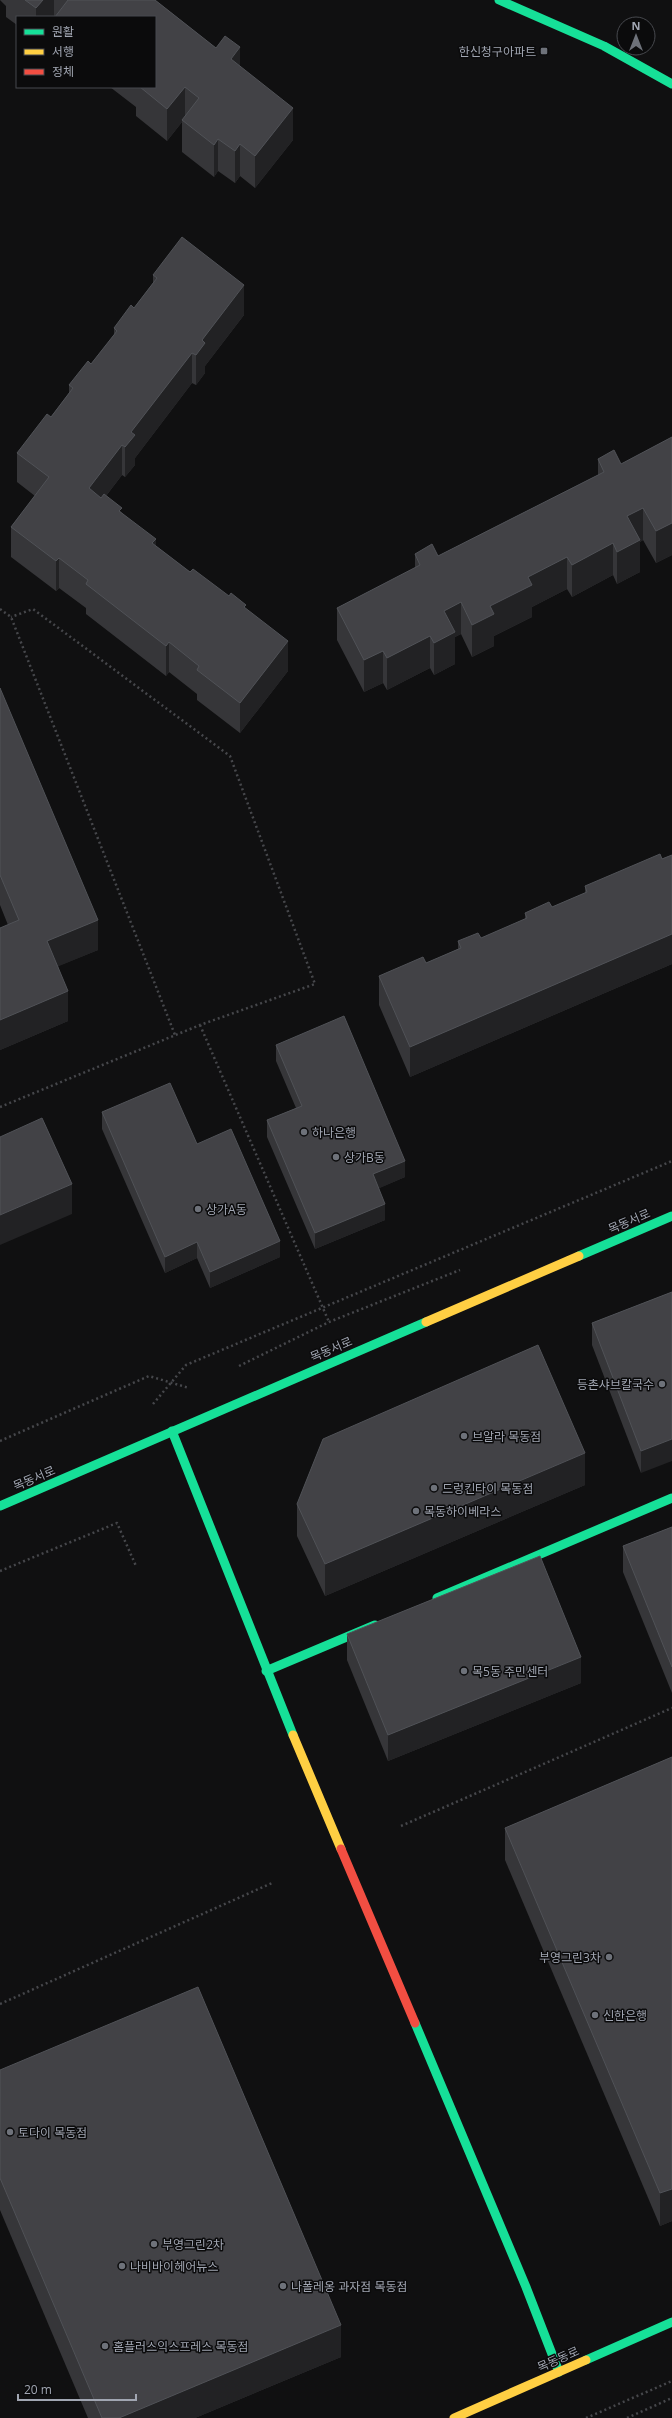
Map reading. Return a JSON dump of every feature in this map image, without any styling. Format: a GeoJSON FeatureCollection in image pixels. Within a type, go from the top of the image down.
{"type":"FeatureCollection","features":[{"type":"Feature","properties":{"kind":"street"},"geometry":{"type":"LineString","coordinates":[[499,0],[604,46],[672,84]]}},
{"type":"Feature","properties":{"kind":"street","name":"목동서로"},"geometry":{"type":"LineString","coordinates":[[0,1506],[672,1216]]}},
{"type":"Feature","properties":{"kind":"street"},"geometry":{"type":"LineString","coordinates":[[172,1431],[266,1671],[526,2287],[559,2372]]}},
{"type":"Feature","properties":{"kind":"street"},"geometry":{"type":"LineString","coordinates":[[426,1603],[672,1498]]}},
{"type":"Feature","properties":{"kind":"street"},"geometry":{"type":"LineString","coordinates":[[266,1671],[382,1621]]}},
{"type":"Feature","properties":{"kind":"street","name":"목동동로"},"geometry":{"type":"LineString","coordinates":[[454,2418],[672,2322]]}},
{"type":"Feature","properties":{"kind":"path"},"geometry":{"type":"LineString","coordinates":[[0,609],[11,617],[175,1036]]}},
{"type":"Feature","properties":{"kind":"path"},"geometry":{"type":"LineString","coordinates":[[0,1107],[200,1025],[314,984],[230,756],[33,609],[11,617]]}},
{"type":"Feature","properties":{"kind":"path"},"geometry":{"type":"LineString","coordinates":[[200,1025],[328,1322],[232,1369]]}},
{"type":"Feature","properties":{"kind":"path"},"geometry":{"type":"LineString","coordinates":[[145,1408],[152,1404],[186,1365],[672,1161]]}},
{"type":"Feature","properties":{"kind":"path"},"geometry":{"type":"LineString","coordinates":[[0,1441],[149,1376],[191,1389]]}},
{"type":"Feature","properties":{"kind":"path"},"geometry":{"type":"LineString","coordinates":[[0,1571],[117,1523],[136,1566]]}},
{"type":"Feature","properties":{"kind":"path"},"geometry":{"type":"LineString","coordinates":[[401,1826],[672,1708]]}},
{"type":"Feature","properties":{"kind":"path"},"geometry":{"type":"LineString","coordinates":[[0,2004],[272,1883]]}},
{"type":"Feature","properties":{"kind":"path"},"geometry":{"type":"LineString","coordinates":[[586,2418],[672,2380]]}},
{"type":"Feature","properties":{"kind":"path"},"geometry":{"type":"LineString","coordinates":[[627,2418],[672,2398]]}},
{"type":"Feature","properties":{"kind":"building"},"geometry":{"type":"Polygon","coordinates":[[[25,0],[43,0],[36,8],[25,0]]]}},
{"type":"Feature","properties":{"kind":"building"},"geometry":{"type":"Polygon","coordinates":[[[68,0],[155,0],[216,48],[225,36],[240,47],[231,59],[293,108],[255,156],[240,144],[235,151],[218,139],[214,145],[182,120],[199,98],[185,87],[167,109],[141,88],[156,88],[156,16],[56,16],[68,0]]]}},
{"type":"Feature","properties":{"kind":"building"},"geometry":{"type":"Polygon","coordinates":[[[182,237],[244,285],[202,340],[205,343],[196,355],[192,353],[131,432],[135,435],[125,447],[122,445],[89,488],[101,498],[104,494],[122,508],[119,511],[156,539],[152,543],[190,572],[193,569],[229,596],[231,593],[246,605],[244,607],[288,641],[240,703],[197,670],[199,666],[169,642],[166,646],[86,584],[88,580],[59,558],[56,561],[11,527],[49,477],[17,453],[47,414],[51,417],[73,388],[69,385],[88,361],[91,364],[117,331],[114,328],[131,305],[134,308],[157,278],[153,275],[182,237]]]}},
{"type":"Feature","properties":{"kind":"building"},"geometry":{"type":"Polygon","coordinates":[[[672,437],[672,523],[656,531],[643,508],[627,516],[640,540],[617,552],[613,543],[572,565],[567,557],[528,577],[532,585],[490,606],[494,614],[472,625],[461,602],[444,611],[455,632],[434,643],[430,636],[387,658],[383,651],[364,660],[337,608],[420,565],[415,554],[432,544],[438,556],[604,472],[598,459],[614,450],[621,464],[672,437]]]}},
{"type":"Feature","properties":{"kind":"building"},"geometry":{"type":"Polygon","coordinates":[[[0,688],[98,920],[47,941],[68,991],[0,1020],[0,928],[19,920],[0,875],[0,688]]]}},
{"type":"Feature","properties":{"kind":"building"},"geometry":{"type":"Polygon","coordinates":[[[660,854],[662,859],[672,855],[672,934],[410,1047],[379,976],[423,957],[426,963],[461,948],[458,941],[478,933],[481,938],[527,918],[525,913],[549,902],[552,907],[587,892],[585,886],[660,854]]]}},
{"type":"Feature","properties":{"kind":"building","name":"상가B동"},"geometry":{"type":"Polygon","coordinates":[[[344,1016],[405,1161],[373,1174],[385,1204],[315,1233],[267,1120],[302,1106],[276,1045],[344,1016]]]}},
{"type":"Feature","properties":{"kind":"building","name":"상가A동"},"geometry":{"type":"Polygon","coordinates":[[[170,1083],[197,1144],[231,1129],[280,1241],[210,1272],[197,1242],[165,1257],[102,1112],[170,1083]]]}},
{"type":"Feature","properties":{"kind":"building"},"geometry":{"type":"Polygon","coordinates":[[[42,1118],[72,1184],[0,1215],[0,1137],[42,1118]]]}},
{"type":"Feature","properties":{"kind":"building"},"geometry":{"type":"Polygon","coordinates":[[[672,1292],[672,1439],[641,1451],[592,1323],[672,1292]]]}},
{"type":"Feature","properties":{"kind":"building","name":"목동하이베라스"},"geometry":{"type":"Polygon","coordinates":[[[538,1345],[585,1453],[325,1564],[297,1504],[323,1439],[538,1345]]]}},
{"type":"Feature","properties":{"kind":"building"},"geometry":{"type":"Polygon","coordinates":[[[672,1527],[672,1667],[623,1546],[672,1527]]]}},
{"type":"Feature","properties":{"kind":"building","name":"목5동 주민센터"},"geometry":{"type":"Polygon","coordinates":[[[540,1556],[581,1657],[388,1735],[347,1634],[540,1556]]]}},
{"type":"Feature","properties":{"kind":"building","name":"부영그린3차"},"geometry":{"type":"Polygon","coordinates":[[[672,1757],[672,2189],[660,2193],[505,1828],[672,1757]]]}},
{"type":"Feature","properties":{"kind":"building","name":"부영그린2차"},"geometry":{"type":"Polygon","coordinates":[[[198,1987],[341,2325],[119,2418],[102,2418],[0,2178],[0,2070],[198,1987]]]}},
{"type":"Feature","properties":{"kind":"traffic: fast"},"geometry":{"type":"LineString","coordinates":[[499,0],[604,46],[672,84]]}},
{"type":"Feature","properties":{"kind":"traffic: fast"},"geometry":{"type":"LineString","coordinates":[[579,1256],[672,1216]]}},
{"type":"Feature","properties":{"kind":"traffic: fast"},"geometry":{"type":"LineString","coordinates":[[0,1506],[426,1322]]}},
{"type":"Feature","properties":{"kind":"traffic: fast"},"geometry":{"type":"LineString","coordinates":[[172,1431],[293,1735]]}},
{"type":"Feature","properties":{"kind":"traffic: fast"},"geometry":{"type":"LineString","coordinates":[[437,1598],[672,1498]]}},
{"type":"Feature","properties":{"kind":"traffic: fast"},"geometry":{"type":"LineString","coordinates":[[266,1671],[375,1625]]}},
{"type":"Feature","properties":{"kind":"traffic: fast"},"geometry":{"type":"LineString","coordinates":[[415,2023],[526,2287],[559,2372]]}},
{"type":"Feature","properties":{"kind":"traffic: fast"},"geometry":{"type":"LineString","coordinates":[[586,2360],[672,2322]]}},
{"type":"Feature","properties":{"kind":"traffic: slow"},"geometry":{"type":"LineString","coordinates":[[426,1322],[579,1256]]}},
{"type":"Feature","properties":{"kind":"traffic: slow"},"geometry":{"type":"LineString","coordinates":[[293,1735],[341,1849]]}},
{"type":"Feature","properties":{"kind":"traffic: slow"},"geometry":{"type":"LineString","coordinates":[[454,2418],[586,2360]]}},
{"type":"Feature","properties":{"kind":"traffic: jam"},"geometry":{"type":"LineString","coordinates":[[341,1849],[415,2023]]}},
{"type":"Feature","properties":{"kind":"place","name":"한신청구아파트"},"geometry":{"type":"Point","coordinates":[544,51]}},
{"type":"Feature","properties":{"kind":"place","name":"하나은행"},"geometry":{"type":"Point","coordinates":[304,1132]}},
{"type":"Feature","properties":{"kind":"place","name":"상가B동"},"geometry":{"type":"Point","coordinates":[336,1157]}},
{"type":"Feature","properties":{"kind":"place","name":"상가A동"},"geometry":{"type":"Point","coordinates":[198,1209]}},
{"type":"Feature","properties":{"kind":"place","name":"등촌샤브칼국수"},"geometry":{"type":"Point","coordinates":[662,1384]}},
{"type":"Feature","properties":{"kind":"place","name":"브알라 목동점"},"geometry":{"type":"Point","coordinates":[464,1436]}},
{"type":"Feature","properties":{"kind":"place","name":"드렁킨타이 목동점"},"geometry":{"type":"Point","coordinates":[434,1488]}},
{"type":"Feature","properties":{"kind":"place","name":"목동하이베라스"},"geometry":{"type":"Point","coordinates":[416,1511]}},
{"type":"Feature","properties":{"kind":"place","name":"목5동 주민센터"},"geometry":{"type":"Point","coordinates":[464,1671]}},
{"type":"Feature","properties":{"kind":"place","name":"부영그린3차"},"geometry":{"type":"Point","coordinates":[609,1957]}},
{"type":"Feature","properties":{"kind":"place","name":"신한은행"},"geometry":{"type":"Point","coordinates":[595,2015]}},
{"type":"Feature","properties":{"kind":"place","name":"토다이 목동점"},"geometry":{"type":"Point","coordinates":[10,2132]}},
{"type":"Feature","properties":{"kind":"place","name":"부영그린2차"},"geometry":{"type":"Point","coordinates":[154,2244]}},
{"type":"Feature","properties":{"kind":"place","name":"나비바이헤어뉴스"},"geometry":{"type":"Point","coordinates":[122,2266]}},
{"type":"Feature","properties":{"kind":"place","name":"나폴레옹 과자점 목동점"},"geometry":{"type":"Point","coordinates":[283,2286]}},
{"type":"Feature","properties":{"kind":"place","name":"홈플러스익스프레스 목동점"},"geometry":{"type":"Point","coordinates":[105,2346]}}]}
